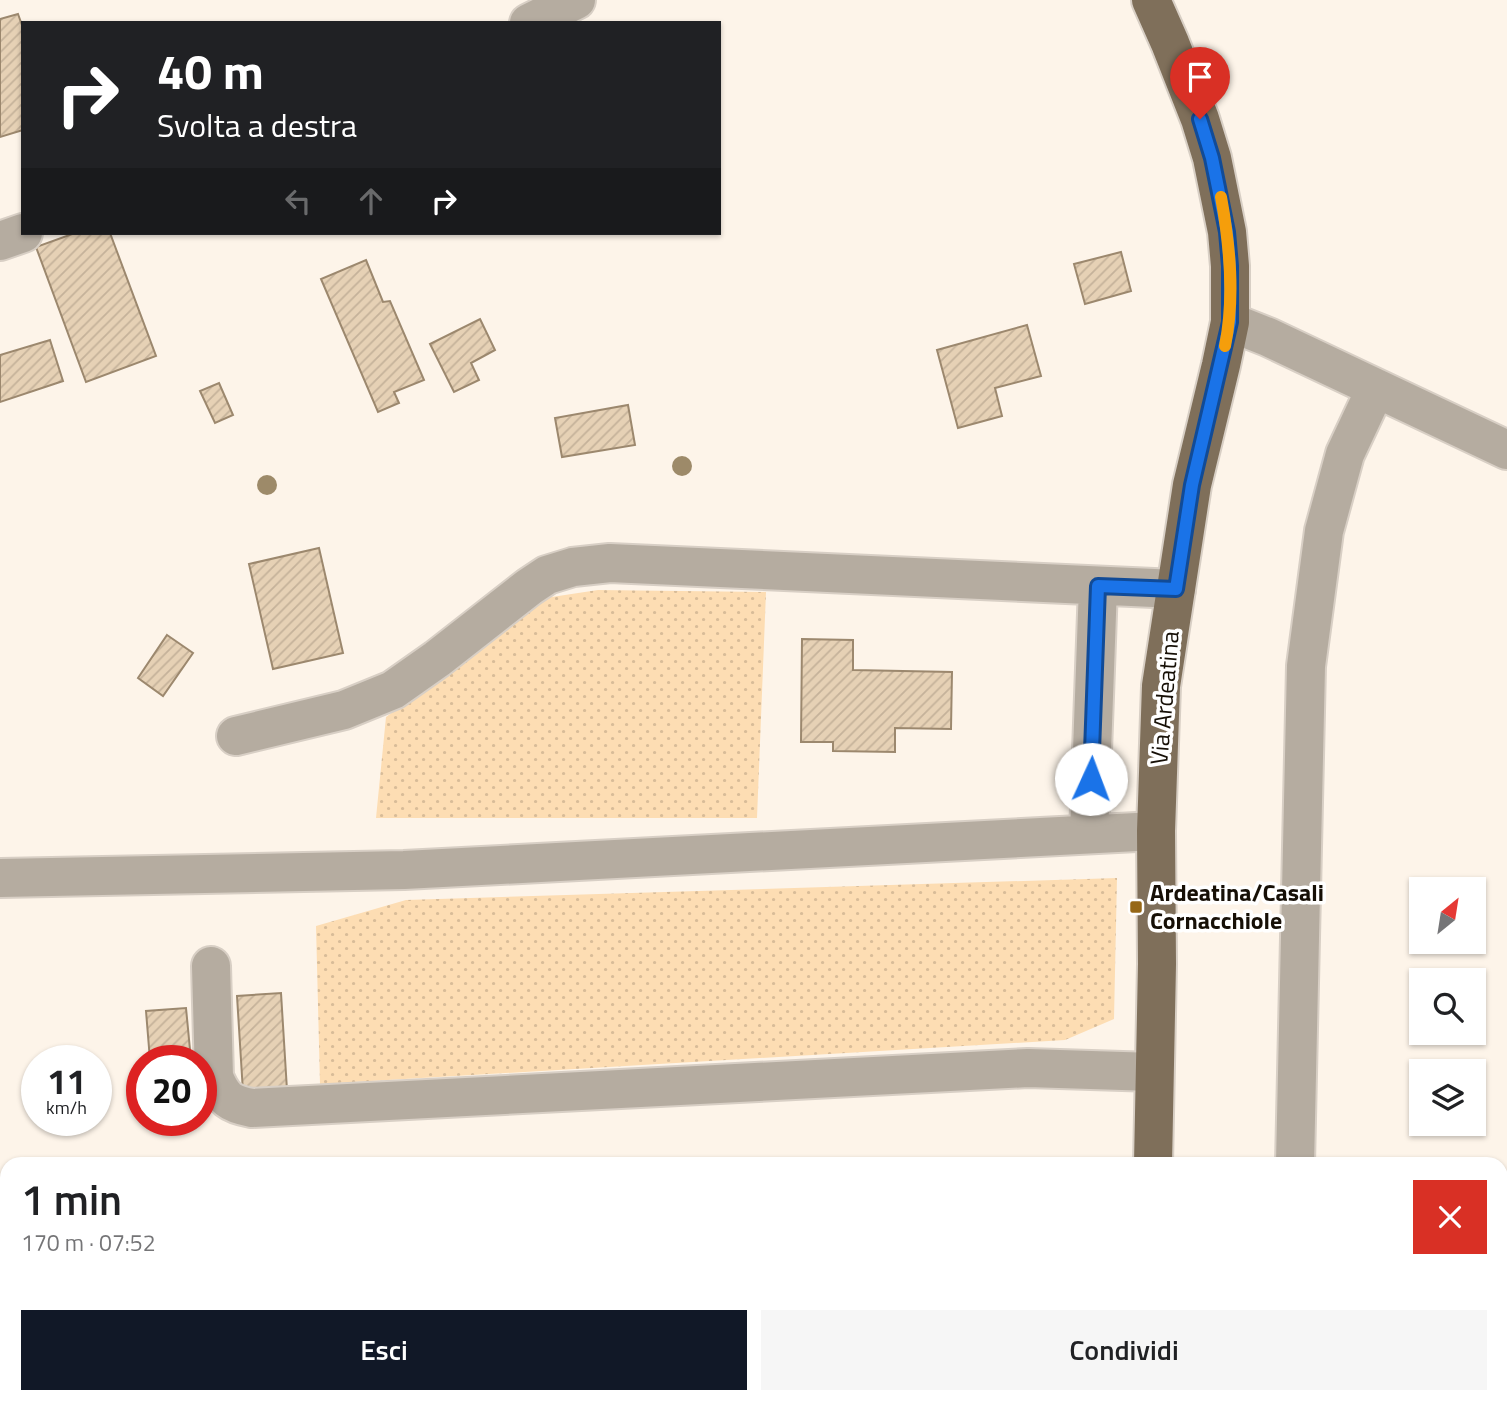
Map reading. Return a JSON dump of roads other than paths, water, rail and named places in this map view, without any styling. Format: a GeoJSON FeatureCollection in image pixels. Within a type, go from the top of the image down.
{"type":"FeatureCollection","features":[{"type":"Feature","properties":{"kind":"main road","name":"Via Ardeatina"},"geometry":{"type":"LineString","coordinates":[[1151,0],[1200,119],[1212,158],[1227,232],[1230,266],[1230,322],[1192,485],[1161,686],[1156,831],[1157,964],[1153,1157]]}},
{"type":"Feature","properties":{"kind":"street"},"geometry":{"type":"LineString","coordinates":[[533,21],[576,0]]}},
{"type":"Feature","properties":{"kind":"street"},"geometry":{"type":"LineString","coordinates":[[0,241],[21,234]]}},
{"type":"Feature","properties":{"kind":"street"},"geometry":{"type":"LineString","coordinates":[[1230,322],[1268,337],[1507,450]]}},
{"type":"Feature","properties":{"kind":"street"},"geometry":{"type":"LineString","coordinates":[[1295,1157],[1306,666],[1324,531],[1345,454],[1376,388]]}},
{"type":"Feature","properties":{"kind":"street"},"geometry":{"type":"LineString","coordinates":[[236,736],[344,710],[393,690],[529,587],[547,575],[573,567],[610,563],[1176,589]]}},
{"type":"Feature","properties":{"kind":"street"},"geometry":{"type":"LineString","coordinates":[[1089,834],[1098,586]]}},
{"type":"Feature","properties":{"kind":"street"},"geometry":{"type":"LineString","coordinates":[[0,878],[404,870],[1156,831]]}},
{"type":"Feature","properties":{"kind":"street"},"geometry":{"type":"LineString","coordinates":[[211,966],[214,1077],[228,1101],[252,1108],[1028,1068],[1154,1072]]}},
{"type":"Feature","properties":{"kind":"place","name":"Ardeatina/Casali Cornacchiole"},"geometry":{"type":"Point","coordinates":[1136,907]}}]}
